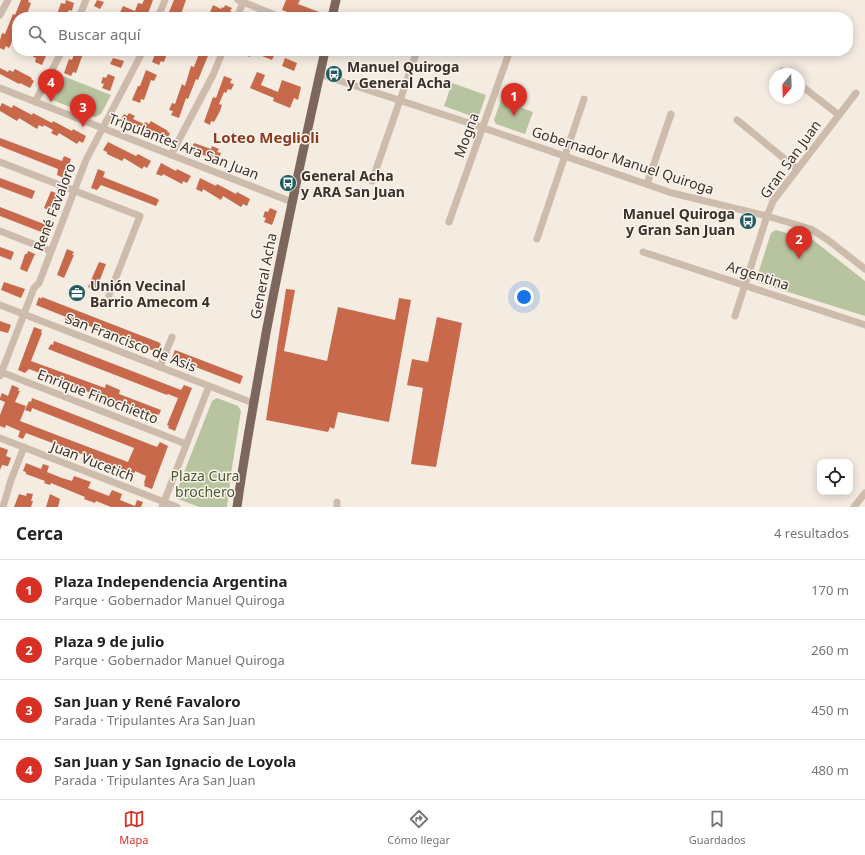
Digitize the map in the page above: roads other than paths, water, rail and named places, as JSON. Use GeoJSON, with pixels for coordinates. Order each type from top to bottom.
{"type":"FeatureCollection","features":[{"type":"Feature","properties":{"kind":"main road"},"geometry":{"type":"LineString","coordinates":[[333,12],[336,0]]}},
{"type":"Feature","properties":{"kind":"main road","name":"General Acha"},"geometry":{"type":"LineString","coordinates":[[238,507],[253,403],[292,202],[323,56]]}},
{"type":"Feature","properties":{"kind":"street"},"geometry":{"type":"LineString","coordinates":[[0,15],[8,0]]}},
{"type":"Feature","properties":{"kind":"street"},"geometry":{"type":"LineString","coordinates":[[81,12],[86,0]]}},
{"type":"Feature","properties":{"kind":"street"},"geometry":{"type":"LineString","coordinates":[[160,12],[165,0]]}},
{"type":"Feature","properties":{"kind":"street"},"geometry":{"type":"LineString","coordinates":[[239,12],[242,1],[268,12]]}},
{"type":"Feature","properties":{"kind":"street"},"geometry":{"type":"LineString","coordinates":[[35,102],[59,56]]}},
{"type":"Feature","properties":{"kind":"street","name":"René Favaloro"},"geometry":{"type":"LineString","coordinates":[[1,374],[86,160],[140,56]]}},
{"type":"Feature","properties":{"kind":"street"},"geometry":{"type":"LineString","coordinates":[[171,155],[213,75],[221,56]]}},
{"type":"Feature","properties":{"kind":"street"},"geometry":{"type":"LineString","coordinates":[[372,182],[415,56]]}},
{"type":"Feature","properties":{"kind":"street","name":"Mogna"},"geometry":{"type":"LineString","coordinates":[[449,222],[508,56]]}},
{"type":"Feature","properties":{"kind":"street","name":"Gobernador Manuel Quiroga"},"geometry":{"type":"LineString","coordinates":[[319,74],[400,100],[672,193],[766,216],[811,229],[828,240],[865,269]]}},
{"type":"Feature","properties":{"kind":"street","name":"Tripulantes Ara San Juan"},"geometry":{"type":"LineString","coordinates":[[0,88],[292,202]]}},
{"type":"Feature","properties":{"kind":"street"},"geometry":{"type":"LineString","coordinates":[[805,89],[839,115]]}},
{"type":"Feature","properties":{"kind":"street","name":"Gran San Juan"},"geometry":{"type":"LineString","coordinates":[[735,316],[766,216],[773,201],[856,93]]}},
{"type":"Feature","properties":{"kind":"street"},"geometry":{"type":"LineString","coordinates":[[537,240],[584,99]]}},
{"type":"Feature","properties":{"kind":"street"},"geometry":{"type":"LineString","coordinates":[[647,184],[671,114]]}},
{"type":"Feature","properties":{"kind":"street"},"geometry":{"type":"LineString","coordinates":[[737,120],[797,169]]}},
{"type":"Feature","properties":{"kind":"street"},"geometry":{"type":"LineString","coordinates":[[0,162],[140,216],[109,295]]}},
{"type":"Feature","properties":{"kind":"street"},"geometry":{"type":"LineString","coordinates":[[0,231],[51,251]]}},
{"type":"Feature","properties":{"kind":"street","name":"Argentina"},"geometry":{"type":"LineString","coordinates":[[643,252],[865,325]]}},
{"type":"Feature","properties":{"kind":"street","name":"San Francisco de Asis"},"geometry":{"type":"LineString","coordinates":[[0,305],[253,403]]}},
{"type":"Feature","properties":{"kind":"street"},"geometry":{"type":"LineString","coordinates":[[160,367],[172,337]]}},
{"type":"Feature","properties":{"kind":"street","name":"Enrique Finochietto"},"geometry":{"type":"LineString","coordinates":[[1,374],[186,444]]}},
{"type":"Feature","properties":{"kind":"street"},"geometry":{"type":"LineString","coordinates":[[163,504],[209,386]]}},
{"type":"Feature","properties":{"kind":"street","name":"Juan Vucetich"},"geometry":{"type":"LineString","coordinates":[[0,438],[163,504],[177,507]]}},
{"type":"Feature","properties":{"kind":"street"},"geometry":{"type":"LineString","coordinates":[[3,507],[11,480],[24,447]]}},
{"type":"Feature","properties":{"kind":"street"},"geometry":{"type":"LineString","coordinates":[[854,507],[865,492]]}},
{"type":"Feature","properties":{"kind":"place","name":"Manuel Quiroga y General Acha"},"geometry":{"type":"Point","coordinates":[334,74]}},
{"type":"Feature","properties":{"kind":"place","name":"San Juan y San Ignacio de Loyola"},"geometry":{"type":"Point","coordinates":[51,102]}},
{"type":"Feature","properties":{"kind":"place","name":"Plaza Independencia Argentina"},"geometry":{"type":"Point","coordinates":[514,116]}},
{"type":"Feature","properties":{"kind":"place","name":"San Juan y René Favaloro"},"geometry":{"type":"Point","coordinates":[83,127]}},
{"type":"Feature","properties":{"kind":"place","name":"General Acha y ARA San Juan"},"geometry":{"type":"Point","coordinates":[288,183]}},
{"type":"Feature","properties":{"kind":"place","name":"Manuel Quiroga y Gran San Juan"},"geometry":{"type":"Point","coordinates":[748,221]}},
{"type":"Feature","properties":{"kind":"place","name":"Plaza 9 de julio"},"geometry":{"type":"Point","coordinates":[799,259]}},
{"type":"Feature","properties":{"kind":"place","name":"Unión Vecinal Barrio Amecom 4"},"geometry":{"type":"Point","coordinates":[77,293]}},
{"type":"Feature","properties":{"kind":"district","name":"Loteo Meglioli"},"geometry":{"type":"Point","coordinates":[266,137]}},
{"type":"Feature","properties":{"kind":"park label","name":"Plaza Cura brochero"},"geometry":{"type":"Point","coordinates":[205,484]}}]}
